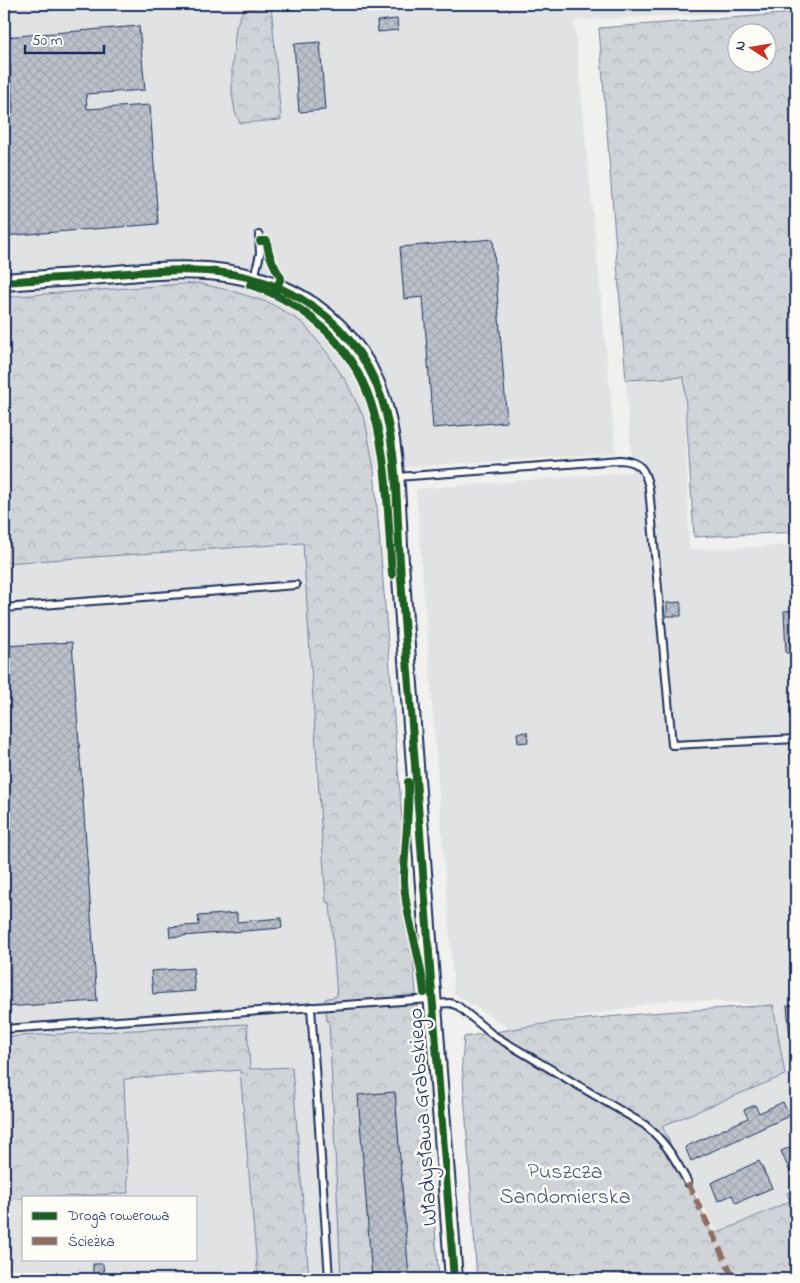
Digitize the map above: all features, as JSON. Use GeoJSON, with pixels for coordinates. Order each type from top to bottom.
{"type":"FeatureCollection","features":[{"type":"Feature","properties":{"kind":"street","name":"Władysława Grabskiego"},"geometry":{"type":"LineString","coordinates":[[4,282],[192,270],[225,272],[254,278],[283,289],[315,308],[353,343],[372,375],[386,414],[395,477],[402,594],[454,1279]]}},
{"type":"Feature","properties":{"kind":"lane"},"geometry":{"type":"LineString","coordinates":[[254,278],[260,254],[259,235]]}},
{"type":"Feature","properties":{"kind":"lane"},"geometry":{"type":"LineString","coordinates":[[395,477],[620,460],[630,460],[637,464],[643,469],[649,488],[672,745],[796,739]]}},
{"type":"Feature","properties":{"kind":"lane"},"geometry":{"type":"LineString","coordinates":[[4,608],[296,585]]}},
{"type":"Feature","properties":{"kind":"lane"},"geometry":{"type":"LineString","coordinates":[[4,1029],[311,1007],[433,1001],[450,1003],[458,1006],[493,1035],[645,1126],[667,1146],[688,1182]]}},
{"type":"Feature","properties":{"kind":"lane"},"geometry":{"type":"LineString","coordinates":[[311,1007],[329,1279]]}},
{"type":"Feature","properties":{"kind":"shaded area"},"geometry":{"type":"Polygon","coordinates":[[[4,4],[796,4],[796,10],[574,20],[616,453],[374,469],[439,1279],[4,1279],[4,4]]]}},
{"type":"Feature","properties":{"kind":"shaded area"},"geometry":{"type":"Polygon","coordinates":[[[684,376],[689,550],[796,545],[796,1189],[787,1193],[791,1201],[718,1233],[662,1126],[785,1075],[773,1005],[673,999],[512,1030],[454,993],[416,489],[632,472],[626,380],[684,376]]]}},
{"type":"Feature","properties":{"kind":"green space"},"geometry":{"type":"Polygon","coordinates":[[[283,4],[342,4],[342,5],[284,10],[283,4]]]}},
{"type":"Feature","properties":{"kind":"green space"},"geometry":{"type":"Polygon","coordinates":[[[271,5],[281,120],[240,123],[235,112],[232,94],[236,27],[243,10],[271,5]]]}},
{"type":"Feature","properties":{"kind":"green space"},"geometry":{"type":"Polygon","coordinates":[[[796,13],[796,532],[694,537],[684,377],[626,380],[599,28],[796,13]]]}},
{"type":"Feature","properties":{"kind":"green space"},"geometry":{"type":"Polygon","coordinates":[[[197,283],[232,291],[270,303],[303,323],[328,354],[347,383],[365,420],[374,469],[439,1279],[341,1279],[329,1021],[327,1021],[325,999],[337,996],[330,903],[326,902],[303,543],[4,563],[4,297],[197,283]]]}},
{"type":"Feature","properties":{"kind":"green space","name":"Puszcza Sandomierska"},"geometry":{"type":"Polygon","coordinates":[[[773,1005],[785,1075],[662,1126],[711,1232],[718,1233],[790,1201],[787,1193],[796,1189],[796,1246],[792,1253],[791,1262],[791,1272],[794,1279],[477,1279],[462,1063],[464,1037],[556,1022],[649,1013],[773,1005]]]}},
{"type":"Feature","properties":{"kind":"green space"},"geometry":{"type":"Polygon","coordinates":[[[247,1024],[250,1069],[292,1067],[309,1279],[258,1279],[240,1070],[124,1079],[128,1193],[81,1196],[22,1196],[22,1199],[4,1200],[4,1037],[247,1024]]]}},
{"type":"Feature","properties":{"kind":"green space"},"geometry":{"type":"Polygon","coordinates":[[[796,1246],[796,1279],[794,1279],[791,1272],[791,1262],[792,1253],[796,1246]]]}},
{"type":"Feature","properties":{"kind":"building"},"geometry":{"type":"Polygon","coordinates":[[[397,19],[398,30],[378,32],[377,21],[397,19]]]}},
{"type":"Feature","properties":{"kind":"building"},"geometry":{"type":"Polygon","coordinates":[[[139,26],[145,90],[86,94],[87,109],[150,105],[158,224],[4,236],[4,114],[13,113],[10,64],[7,64],[5,37],[139,26]]]}},
{"type":"Feature","properties":{"kind":"building"},"geometry":{"type":"Polygon","coordinates":[[[320,42],[325,110],[299,112],[294,44],[320,42]]]}},
{"type":"Feature","properties":{"kind":"building"},"geometry":{"type":"Polygon","coordinates":[[[493,239],[507,422],[433,428],[423,297],[404,299],[400,247],[493,239]]]}},
{"type":"Feature","properties":{"kind":"building"},"geometry":{"type":"Polygon","coordinates":[[[681,602],[681,616],[667,616],[667,603],[681,602]]]}},
{"type":"Feature","properties":{"kind":"building"},"geometry":{"type":"Polygon","coordinates":[[[796,610],[796,652],[786,653],[784,611],[796,610]]]}},
{"type":"Feature","properties":{"kind":"building"},"geometry":{"type":"Polygon","coordinates":[[[72,642],[97,1001],[4,1007],[4,646],[72,642]]]}},
{"type":"Feature","properties":{"kind":"building"},"geometry":{"type":"Polygon","coordinates":[[[527,732],[528,742],[518,743],[517,733],[527,732]]]}},
{"type":"Feature","properties":{"kind":"building"},"geometry":{"type":"Polygon","coordinates":[[[237,913],[237,922],[281,918],[282,928],[170,937],[169,927],[199,925],[198,916],[237,913]]]}},
{"type":"Feature","properties":{"kind":"building"},"geometry":{"type":"Polygon","coordinates":[[[193,968],[195,991],[153,994],[151,971],[193,968]]]}},
{"type":"Feature","properties":{"kind":"building"},"geometry":{"type":"Polygon","coordinates":[[[796,1005],[796,1039],[790,1039],[787,1006],[796,1005]]]}},
{"type":"Feature","properties":{"kind":"building"},"geometry":{"type":"Polygon","coordinates":[[[395,1092],[409,1279],[372,1279],[358,1095],[395,1092]]]}},
{"type":"Feature","properties":{"kind":"building"},"geometry":{"type":"Polygon","coordinates":[[[783,1102],[789,1116],[691,1161],[685,1147],[748,1118],[744,1110],[755,1105],[759,1113],[783,1102]]]}},
{"type":"Feature","properties":{"kind":"building"},"geometry":{"type":"Polygon","coordinates":[[[794,1146],[796,1152],[796,1186],[781,1151],[794,1146]]]}},
{"type":"Feature","properties":{"kind":"building"},"geometry":{"type":"Polygon","coordinates":[[[759,1161],[772,1188],[736,1203],[732,1195],[718,1201],[711,1183],[759,1161]]]}},
{"type":"Feature","properties":{"kind":"building"},"geometry":{"type":"Polygon","coordinates":[[[93,1264],[103,1264],[104,1274],[93,1274],[93,1264]]]}},
{"type":"Feature","properties":{"kind":"marked path"},"geometry":{"type":"LineString","coordinates":[[688,1183],[734,1279]]}},
{"type":"Feature","properties":{"kind":"cycle path"},"geometry":{"type":"LineString","coordinates":[[260,241],[267,241],[270,255],[281,278],[274,294]]}},
{"type":"Feature","properties":{"kind":"cycle path"},"geometry":{"type":"LineString","coordinates":[[4,282],[194,270],[243,276],[267,283],[290,293],[327,317],[339,328],[360,354],[376,383],[386,414],[396,480],[404,622],[454,1279]]}},
{"type":"Feature","properties":{"kind":"cycle path"},"geometry":{"type":"LineString","coordinates":[[250,285],[272,293],[292,304],[328,333],[344,351],[367,391],[379,432],[382,452],[387,493],[392,575]]}},
{"type":"Feature","properties":{"kind":"cycle path"},"geometry":{"type":"LineString","coordinates":[[408,782],[404,867],[405,893],[424,993]]}}]}
